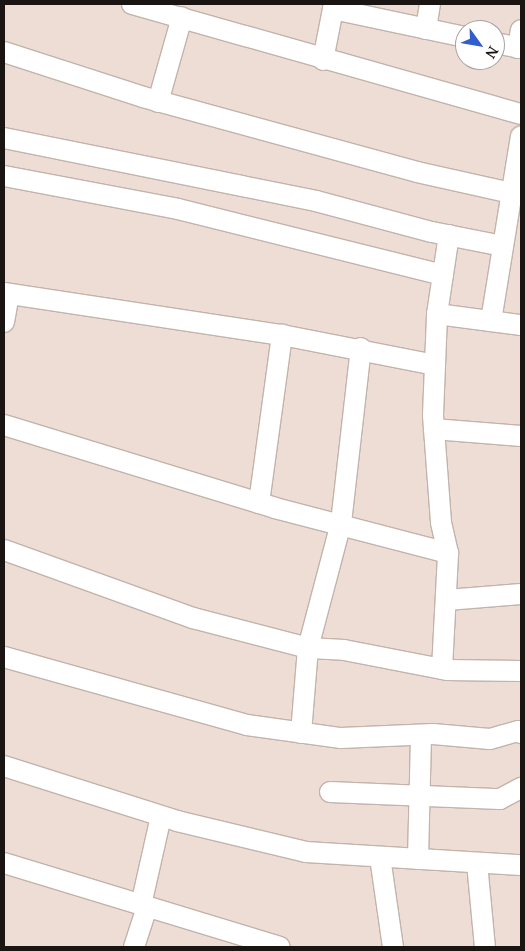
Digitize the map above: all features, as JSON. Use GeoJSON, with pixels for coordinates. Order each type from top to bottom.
{"type":"FeatureCollection","features":[{"type":"Feature","properties":{"kind":"street"},"geometry":{"type":"LineString","coordinates":[[132,4],[182,17],[323,60],[521,114]]}},
{"type":"Feature","properties":{"kind":"street"},"geometry":{"type":"LineString","coordinates":[[426,29],[430,4]]}},
{"type":"Feature","properties":{"kind":"street"},"geometry":{"type":"LineString","coordinates":[[323,60],[334,6],[455,35]]}},
{"type":"Feature","properties":{"kind":"street"},"geometry":{"type":"LineString","coordinates":[[158,102],[182,17]]}},
{"type":"Feature","properties":{"kind":"street"},"geometry":{"type":"LineString","coordinates":[[505,43],[520,42]]}},
{"type":"Feature","properties":{"kind":"street"},"geometry":{"type":"LineString","coordinates":[[4,52],[158,102],[408,169],[511,193]]}},
{"type":"Feature","properties":{"kind":"street"},"geometry":{"type":"LineString","coordinates":[[491,321],[511,193],[519,164],[521,136]]}},
{"type":"Feature","properties":{"kind":"street"},"geometry":{"type":"LineString","coordinates":[[4,138],[307,199],[449,235],[503,246]]}},
{"type":"Feature","properties":{"kind":"street"},"geometry":{"type":"LineString","coordinates":[[4,176],[178,209],[443,274]]}},
{"type":"Feature","properties":{"kind":"street"},"geometry":{"type":"LineString","coordinates":[[442,669],[448,553],[441,522],[434,429],[435,365],[437,314],[449,235]]}},
{"type":"Feature","properties":{"kind":"street"},"geometry":{"type":"LineString","coordinates":[[4,322],[6,294],[362,348],[435,365]]}},
{"type":"Feature","properties":{"kind":"street"},"geometry":{"type":"LineString","coordinates":[[437,314],[521,326]]}},
{"type":"Feature","properties":{"kind":"street"},"geometry":{"type":"LineString","coordinates":[[259,503],[282,335]]}},
{"type":"Feature","properties":{"kind":"street"},"geometry":{"type":"LineString","coordinates":[[301,733],[308,648],[341,523],[362,348]]}},
{"type":"Feature","properties":{"kind":"street"},"geometry":{"type":"LineString","coordinates":[[4,425],[259,503],[341,523],[448,553]]}},
{"type":"Feature","properties":{"kind":"street"},"geometry":{"type":"LineString","coordinates":[[434,429],[521,436]]}},
{"type":"Feature","properties":{"kind":"street"},"geometry":{"type":"LineString","coordinates":[[4,550],[193,618],[308,648],[344,650],[442,669],[521,671]]}},
{"type":"Feature","properties":{"kind":"street"},"geometry":{"type":"LineString","coordinates":[[447,600],[521,594]]}},
{"type":"Feature","properties":{"kind":"street"},"geometry":{"type":"LineString","coordinates":[[4,657],[247,725],[301,733],[341,738],[422,735],[490,739],[518,731],[521,733]]}},
{"type":"Feature","properties":{"kind":"street"},"geometry":{"type":"LineString","coordinates":[[418,859],[422,735]]}},
{"type":"Feature","properties":{"kind":"street"},"geometry":{"type":"LineString","coordinates":[[4,766],[161,816],[306,852],[521,865]]}},
{"type":"Feature","properties":{"kind":"street"},"geometry":{"type":"LineString","coordinates":[[330,792],[500,799],[521,788]]}},
{"type":"Feature","properties":{"kind":"street"},"geometry":{"type":"LineString","coordinates":[[134,947],[144,906],[161,816]]}},
{"type":"Feature","properties":{"kind":"street"},"geometry":{"type":"LineString","coordinates":[[380,857],[393,947]]}},
{"type":"Feature","properties":{"kind":"street"},"geometry":{"type":"LineString","coordinates":[[477,863],[485,947]]}},
{"type":"Feature","properties":{"kind":"street"},"geometry":{"type":"LineString","coordinates":[[4,864],[280,947]]}}]}
